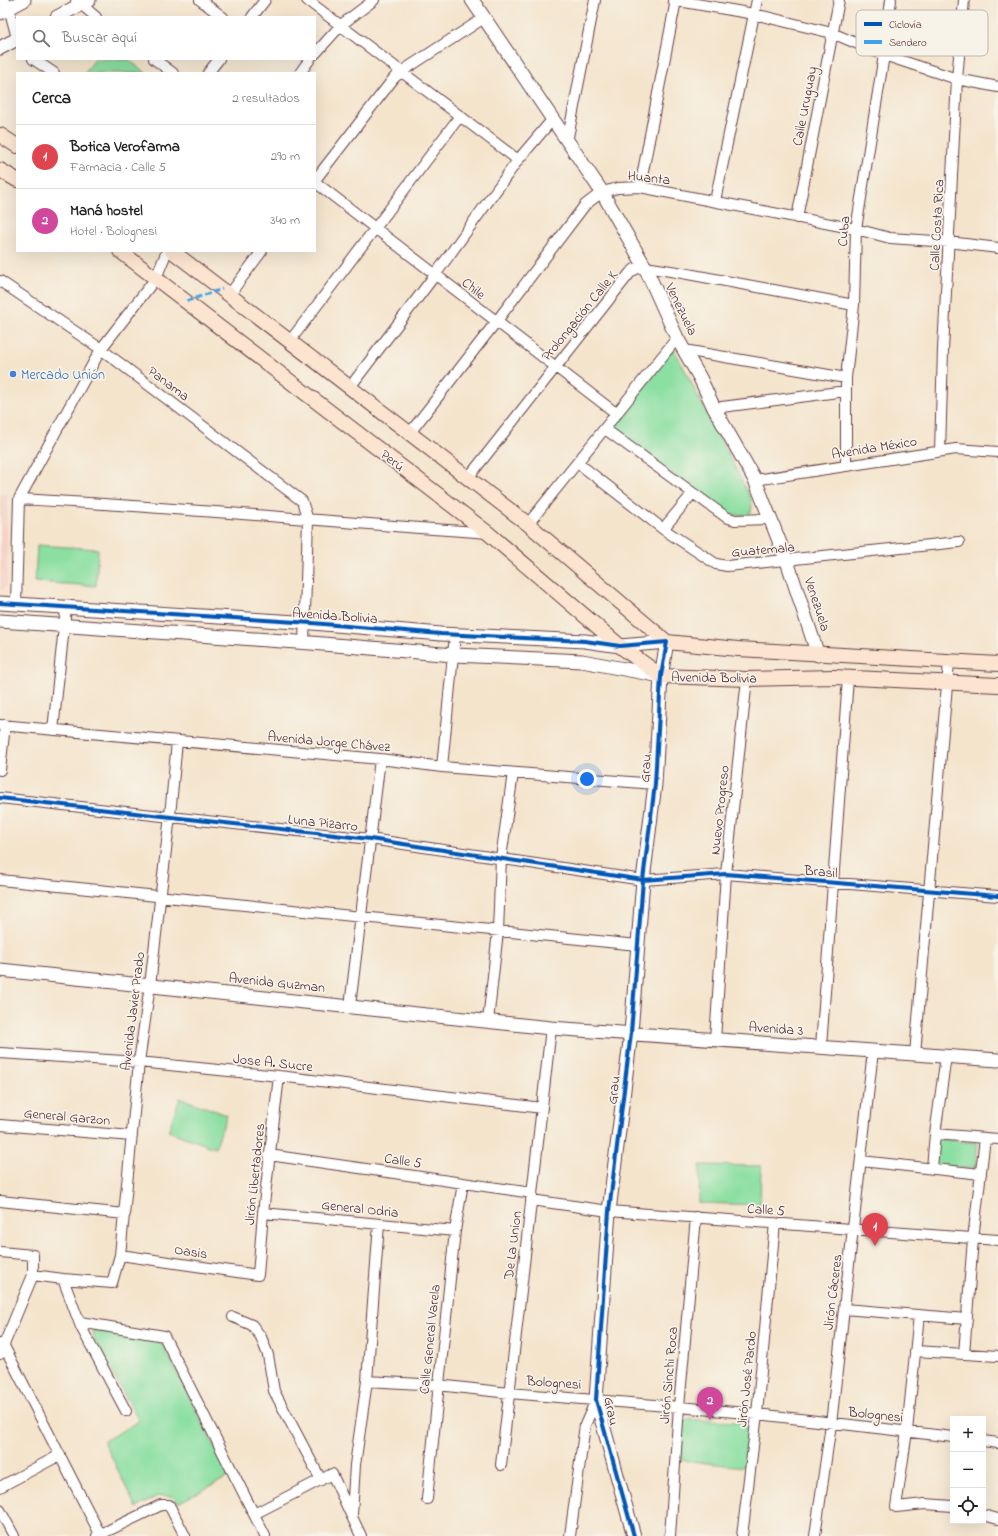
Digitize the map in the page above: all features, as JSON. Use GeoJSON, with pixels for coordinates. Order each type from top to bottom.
{"type":"FeatureCollection","features":[{"type":"Feature","properties":{"kind":"main road"},"geometry":{"type":"LineString","coordinates":[[0,135],[16,145]]}},
{"type":"Feature","properties":{"kind":"main road"},"geometry":{"type":"LineString","coordinates":[[0,170],[16,179]]}},
{"type":"Feature","properties":{"kind":"main road","name":"Perú"},"geometry":{"type":"LineString","coordinates":[[121,252],[488,533],[620,646],[661,676]]}},
{"type":"Feature","properties":{"kind":"main road"},"geometry":{"type":"LineString","coordinates":[[173,252],[528,524],[667,642]]}},
{"type":"Feature","properties":{"kind":"main road","name":"Avenida Bolivia"},"geometry":{"type":"LineString","coordinates":[[667,642],[818,655],[998,664]]}},
{"type":"Feature","properties":{"kind":"main road","name":"Avenida Bolivia"},"geometry":{"type":"LineString","coordinates":[[661,676],[747,679],[848,678],[998,685]]}},
{"type":"Feature","properties":{"kind":"street"},"geometry":{"type":"LineString","coordinates":[[16,36],[4,7],[24,0]]}},
{"type":"Feature","properties":{"kind":"street"},"geometry":{"type":"LineString","coordinates":[[200,0],[222,16]]}},
{"type":"Feature","properties":{"kind":"street"},"geometry":{"type":"LineString","coordinates":[[253,16],[265,0]]}},
{"type":"Feature","properties":{"kind":"street"},"geometry":{"type":"LineString","coordinates":[[307,0],[518,160]]}},
{"type":"Feature","properties":{"kind":"street"},"geometry":{"type":"LineString","coordinates":[[316,53],[341,25],[374,0]]}},
{"type":"Feature","properties":{"kind":"street","name":"Venezuela"},"geometry":{"type":"LineString","coordinates":[[472,0],[602,192],[644,267],[677,338],[700,378],[714,408],[755,480],[769,519],[787,561],[818,655]]}},
{"type":"Feature","properties":{"kind":"street"},"geometry":{"type":"LineString","coordinates":[[567,142],[595,0]]}},
{"type":"Feature","properties":{"kind":"street"},"geometry":{"type":"LineString","coordinates":[[640,187],[675,0],[754,14],[832,33],[856,43]]}},
{"type":"Feature","properties":{"kind":"street"},"geometry":{"type":"LineString","coordinates":[[715,201],[757,0]]}},
{"type":"Feature","properties":{"kind":"street","name":"Calle Uruguay"},"geometry":{"type":"LineString","coordinates":[[796,218],[839,0]]}},
{"type":"Feature","properties":{"kind":"street","name":"Cuba"},"geometry":{"type":"LineString","coordinates":[[890,10],[891,0]]}},
{"type":"Feature","properties":{"kind":"street","name":"Calle Costa Rica"},"geometry":{"type":"LineString","coordinates":[[963,10],[964,0]]}},
{"type":"Feature","properties":{"kind":"street"},"geometry":{"type":"LineString","coordinates":[[60,16],[82,2],[95,16]]}},
{"type":"Feature","properties":{"kind":"street"},"geometry":{"type":"LineString","coordinates":[[316,180],[394,78],[484,18]]}},
{"type":"Feature","properties":{"kind":"street"},"geometry":{"type":"LineString","coordinates":[[0,48],[16,39]]}},
{"type":"Feature","properties":{"kind":"street","name":"Cuba"},"geometry":{"type":"LineString","coordinates":[[846,466],[846,378],[854,305],[856,229],[884,56]]}},
{"type":"Feature","properties":{"kind":"street"},"geometry":{"type":"LineString","coordinates":[[887,56],[957,79],[998,87]]}},
{"type":"Feature","properties":{"kind":"street","name":"Calle Costa Rica"},"geometry":{"type":"LineString","coordinates":[[940,451],[943,350],[959,56]]}},
{"type":"Feature","properties":{"kind":"street"},"geometry":{"type":"LineString","coordinates":[[34,60],[52,72]]}},
{"type":"Feature","properties":{"kind":"street"},"geometry":{"type":"LineString","coordinates":[[155,60],[172,72]]}},
{"type":"Feature","properties":{"kind":"street"},"geometry":{"type":"LineString","coordinates":[[209,72],[218,60]]}},
{"type":"Feature","properties":{"kind":"street"},"geometry":{"type":"LineString","coordinates":[[301,72],[309,60]]}},
{"type":"Feature","properties":{"kind":"street"},"geometry":{"type":"LineString","coordinates":[[290,341],[460,116]]}},
{"type":"Feature","properties":{"kind":"street"},"geometry":{"type":"LineString","coordinates":[[350,387],[435,275],[518,160],[552,120]]}},
{"type":"Feature","properties":{"kind":"street","name":"Chile"},"geometry":{"type":"LineString","coordinates":[[316,182],[617,414]]}},
{"type":"Feature","properties":{"kind":"street","name":"Huanta"},"geometry":{"type":"LineString","coordinates":[[409,434],[585,205],[602,192],[618,188],[640,187],[856,229],[890,238],[949,242],[998,248]]}},
{"type":"Feature","properties":{"kind":"street"},"geometry":{"type":"LineString","coordinates":[[16,604],[19,499],[101,349],[156,278],[167,252]]}},
{"type":"Feature","properties":{"kind":"street"},"geometry":{"type":"LineString","coordinates":[[229,295],[261,252]]}},
{"type":"Feature","properties":{"kind":"street"},"geometry":{"type":"LineString","coordinates":[[644,267],[854,305]]}},
{"type":"Feature","properties":{"kind":"street","name":"Prolongación Calle K"},"geometry":{"type":"LineString","coordinates":[[468,478],[630,273],[636,269],[644,267]]}},
{"type":"Feature","properties":{"kind":"street","name":"Panama"},"geometry":{"type":"LineString","coordinates":[[0,281],[101,349],[302,501],[308,520],[304,643]]}},
{"type":"Feature","properties":{"kind":"street"},"geometry":{"type":"LineString","coordinates":[[528,524],[578,464],[677,338]]}},
{"type":"Feature","properties":{"kind":"street"},"geometry":{"type":"LineString","coordinates":[[684,350],[846,378]]}},
{"type":"Feature","properties":{"kind":"street"},"geometry":{"type":"LineString","coordinates":[[714,408],[846,391]]}},
{"type":"Feature","properties":{"kind":"street"},"geometry":{"type":"LineString","coordinates":[[605,429],[726,517],[730,519],[769,519]]}},
{"type":"Feature","properties":{"kind":"street","name":"Avenida México"},"geometry":{"type":"LineString","coordinates":[[755,480],[956,449],[998,452]]}},
{"type":"Feature","properties":{"kind":"street","name":"Guatemala"},"geometry":{"type":"LineString","coordinates":[[578,464],[663,529],[716,564],[727,566],[787,561],[959,542]]}},
{"type":"Feature","properties":{"kind":"street"},"geometry":{"type":"LineString","coordinates":[[663,529],[693,493]]}},
{"type":"Feature","properties":{"kind":"street"},"geometry":{"type":"LineString","coordinates":[[19,499],[174,509],[488,533]]}},
{"type":"Feature","properties":{"kind":"street","name":"Avenida Bolivia"},"geometry":{"type":"LineString","coordinates":[[0,603],[305,623],[455,635],[585,641],[620,646],[667,642]]}},
{"type":"Feature","properties":{"kind":"street"},"geometry":{"type":"LineString","coordinates":[[53,730],[66,608]]}},
{"type":"Feature","properties":{"kind":"street","name":"Avenida Bolivia"},"geometry":{"type":"LineString","coordinates":[[0,621],[454,655],[582,661],[661,676]]}},
{"type":"Feature","properties":{"kind":"street"},"geometry":{"type":"LineString","coordinates":[[442,767],[455,635]]}},
{"type":"Feature","properties":{"kind":"street","name":"Grau"},"geometry":{"type":"LineString","coordinates":[[634,1536],[596,1400],[609,1211],[631,1034],[642,880],[655,784],[661,676],[667,642]]}},
{"type":"Feature","properties":{"kind":"street"},"geometry":{"type":"LineString","coordinates":[[916,1054],[950,662]]}},
{"type":"Feature","properties":{"kind":"street"},"geometry":{"type":"LineString","coordinates":[[821,1047],[848,678]]}},
{"type":"Feature","properties":{"kind":"street","name":"Nuevo Progreso"},"geometry":{"type":"LineString","coordinates":[[715,1040],[726,874],[747,679]]}},
{"type":"Feature","properties":{"kind":"street"},"geometry":{"type":"LineString","coordinates":[[0,770],[2,725]]}},
{"type":"Feature","properties":{"kind":"street","name":"Avenida Jorge Chávez"},"geometry":{"type":"LineString","coordinates":[[2,725],[380,759],[442,767],[655,784]]}},
{"type":"Feature","properties":{"kind":"street","name":"Avenida Javier Prado"},"geometry":{"type":"LineString","coordinates":[[63,1279],[112,1283],[120,1255],[139,1062],[161,896],[177,741]]}},
{"type":"Feature","properties":{"kind":"street"},"geometry":{"type":"LineString","coordinates":[[350,1006],[380,759]]}},
{"type":"Feature","properties":{"kind":"street"},"geometry":{"type":"LineString","coordinates":[[488,1021],[498,931],[501,858],[513,773]]}},
{"type":"Feature","properties":{"kind":"street","name":"Luna Pizarro"},"geometry":{"type":"LineString","coordinates":[[0,798],[370,838],[642,880]]}},
{"type":"Feature","properties":{"kind":"street","name":"Brasil"},"geometry":{"type":"LineString","coordinates":[[642,880],[726,874],[998,896]]}},
{"type":"Feature","properties":{"kind":"street"},"geometry":{"type":"LineString","coordinates":[[0,880],[637,945]]}},
{"type":"Feature","properties":{"kind":"street","name":"Avenida Guzman"},"geometry":{"type":"LineString","coordinates":[[0,970],[551,1028]]}},
{"type":"Feature","properties":{"kind":"street","name":"Avenida 3"},"geometry":{"type":"LineString","coordinates":[[551,1028],[998,1060]]}},
{"type":"Feature","properties":{"kind":"street","name":"De La Union"},"geometry":{"type":"LineString","coordinates":[[501,1465],[551,1028]]}},
{"type":"Feature","properties":{"kind":"street","name":"Jirón Cáceres"},"geometry":{"type":"LineString","coordinates":[[815,1536],[844,1309],[873,1051]]}},
{"type":"Feature","properties":{"kind":"street","name":"Jose A. Sucre"},"geometry":{"type":"LineString","coordinates":[[0,1053],[139,1062],[278,1076],[542,1108]]}},
{"type":"Feature","properties":{"kind":"street"},"geometry":{"type":"LineString","coordinates":[[932,1168],[935,1134],[946,1056]]}},
{"type":"Feature","properties":{"kind":"street","name":"Jirón Libertadores"},"geometry":{"type":"LineString","coordinates":[[258,1275],[263,1213],[278,1076]]}},
{"type":"Feature","properties":{"kind":"street","name":"General Garzon"},"geometry":{"type":"LineString","coordinates":[[0,1125],[132,1136]]}},
{"type":"Feature","properties":{"kind":"street"},"geometry":{"type":"LineString","coordinates":[[935,1134],[998,1139]]}},
{"type":"Feature","properties":{"kind":"street"},"geometry":{"type":"LineString","coordinates":[[964,1354],[973,1238],[985,1138]]}},
{"type":"Feature","properties":{"kind":"street","name":"Calle 5"},"geometry":{"type":"LineString","coordinates":[[269,1155],[463,1182],[532,1197],[609,1211],[998,1240]]}},
{"type":"Feature","properties":{"kind":"street"},"geometry":{"type":"LineString","coordinates":[[861,1161],[981,1174]]}},
{"type":"Feature","properties":{"kind":"street","name":"Calle General Varela"},"geometry":{"type":"LineString","coordinates":[[427,1499],[455,1232],[463,1182]]}},
{"type":"Feature","properties":{"kind":"street"},"geometry":{"type":"LineString","coordinates":[[0,1201],[125,1214]]}},
{"type":"Feature","properties":{"kind":"street","name":"General Odria"},"geometry":{"type":"LineString","coordinates":[[263,1213],[455,1232]]}},
{"type":"Feature","properties":{"kind":"street","name":"Jirón Sinchi Roca"},"geometry":{"type":"LineString","coordinates":[[670,1536],[679,1407],[696,1217]]}},
{"type":"Feature","properties":{"kind":"street"},"geometry":{"type":"LineString","coordinates":[[352,1515],[355,1465],[367,1381],[379,1224]]}},
{"type":"Feature","properties":{"kind":"street","name":"Jirón José Pardo"},"geometry":{"type":"LineString","coordinates":[[742,1536],[758,1414],[775,1224]]}},
{"type":"Feature","properties":{"kind":"street"},"geometry":{"type":"LineString","coordinates":[[0,1252],[33,1255],[33,1275],[1,1348],[60,1455],[99,1535],[161,1505],[169,1505],[185,1536]]}},
{"type":"Feature","properties":{"kind":"street","name":"Oasis"},"geometry":{"type":"LineString","coordinates":[[120,1255],[258,1275]]}},
{"type":"Feature","properties":{"kind":"street"},"geometry":{"type":"LineString","coordinates":[[33,1275],[63,1279],[80,1322],[126,1411]]}},
{"type":"Feature","properties":{"kind":"street"},"geometry":{"type":"LineString","coordinates":[[844,1309],[967,1318]]}},
{"type":"Feature","properties":{"kind":"street"},"geometry":{"type":"LineString","coordinates":[[919,1315],[907,1431],[896,1507],[925,1504],[950,1506]]}},
{"type":"Feature","properties":{"kind":"street"},"geometry":{"type":"LineString","coordinates":[[233,1317],[252,1325],[260,1337],[268,1355],[274,1390],[321,1480]]}},
{"type":"Feature","properties":{"kind":"street"},"geometry":{"type":"LineString","coordinates":[[80,1322],[164,1336],[265,1536]]}},
{"type":"Feature","properties":{"kind":"street"},"geometry":{"type":"LineString","coordinates":[[915,1351],[998,1356]]}},
{"type":"Feature","properties":{"kind":"street","name":"Bolognesi"},"geometry":{"type":"LineString","coordinates":[[367,1381],[438,1385],[509,1393],[758,1414],[830,1424],[950,1437]]}},
{"type":"Feature","properties":{"kind":"street"},"geometry":{"type":"LineString","coordinates":[[570,1536],[585,1425],[596,1400]]}},
{"type":"Feature","properties":{"kind":"street"},"geometry":{"type":"LineString","coordinates":[[986,1441],[998,1443]]}},
{"type":"Feature","properties":{"kind":"street"},"geometry":{"type":"LineString","coordinates":[[0,1487],[60,1455]]}},
{"type":"Feature","properties":{"kind":"street"},"geometry":{"type":"LineString","coordinates":[[254,1514],[332,1474],[361,1536]]}},
{"type":"Feature","properties":{"kind":"street"},"geometry":{"type":"LineString","coordinates":[[0,1510],[14,1536]]}},
{"type":"Feature","properties":{"kind":"street"},"geometry":{"type":"LineString","coordinates":[[986,1516],[998,1519]]}},
{"type":"Feature","properties":{"kind":"shaded area"},"geometry":{"type":"Polygon","coordinates":[[[0,494],[9,494],[7,500],[7,585],[2,590],[0,589],[0,494]]]}},
{"type":"Feature","properties":{"kind":"green space"},"geometry":{"type":"Polygon","coordinates":[[[94,60],[129,60],[145,72],[86,72],[94,60]]]}},
{"type":"Feature","properties":{"kind":"green space"},"geometry":{"type":"Polygon","coordinates":[[[670,351],[675,351],[751,499],[751,512],[747,515],[725,515],[616,432],[613,426],[670,351]]]}},
{"type":"Feature","properties":{"kind":"green space"},"geometry":{"type":"Polygon","coordinates":[[[37,545],[98,549],[96,586],[35,582],[37,545]]]}},
{"type":"Feature","properties":{"kind":"green space"},"geometry":{"type":"Polygon","coordinates":[[[180,1098],[227,1115],[215,1148],[168,1131],[180,1098]]]}},
{"type":"Feature","properties":{"kind":"green space"},"geometry":{"type":"Polygon","coordinates":[[[936,1139],[978,1143],[975,1169],[934,1166],[936,1139]]]}},
{"type":"Feature","properties":{"kind":"green space"},"geometry":{"type":"Polygon","coordinates":[[[700,1165],[761,1166],[760,1205],[699,1203],[700,1165]]]}},
{"type":"Feature","properties":{"kind":"green space"},"geometry":{"type":"Polygon","coordinates":[[[93,1330],[160,1339],[230,1476],[178,1503],[172,1496],[158,1496],[136,1508],[104,1441],[139,1421],[94,1339],[93,1330]]]}},
{"type":"Feature","properties":{"kind":"green space"},"geometry":{"type":"Polygon","coordinates":[[[684,1419],[751,1423],[745,1467],[679,1460],[684,1419]]]}},
{"type":"Feature","properties":{"kind":"marked path"},"geometry":{"type":"LineString","coordinates":[[187,301],[222,289]]}},
{"type":"Feature","properties":{"kind":"cycle path"},"geometry":{"type":"LineString","coordinates":[[0,603],[312,623],[441,634],[585,641],[620,646],[667,642],[661,676],[655,784],[643,880],[631,1033],[609,1211],[596,1400],[634,1536]]}},
{"type":"Feature","properties":{"kind":"cycle path"},"geometry":{"type":"LineString","coordinates":[[0,798],[370,839],[643,880],[726,874],[998,896]]}},
{"type":"Feature","properties":{"kind":"place","name":"Mercado Unión"},"geometry":{"type":"Point","coordinates":[13,374]}},
{"type":"Feature","properties":{"kind":"place","name":"Botica Verofarma"},"geometry":{"type":"Point","coordinates":[875,1246]}},
{"type":"Feature","properties":{"kind":"place","name":"Maná hostel"},"geometry":{"type":"Point","coordinates":[710,1420]}}]}
